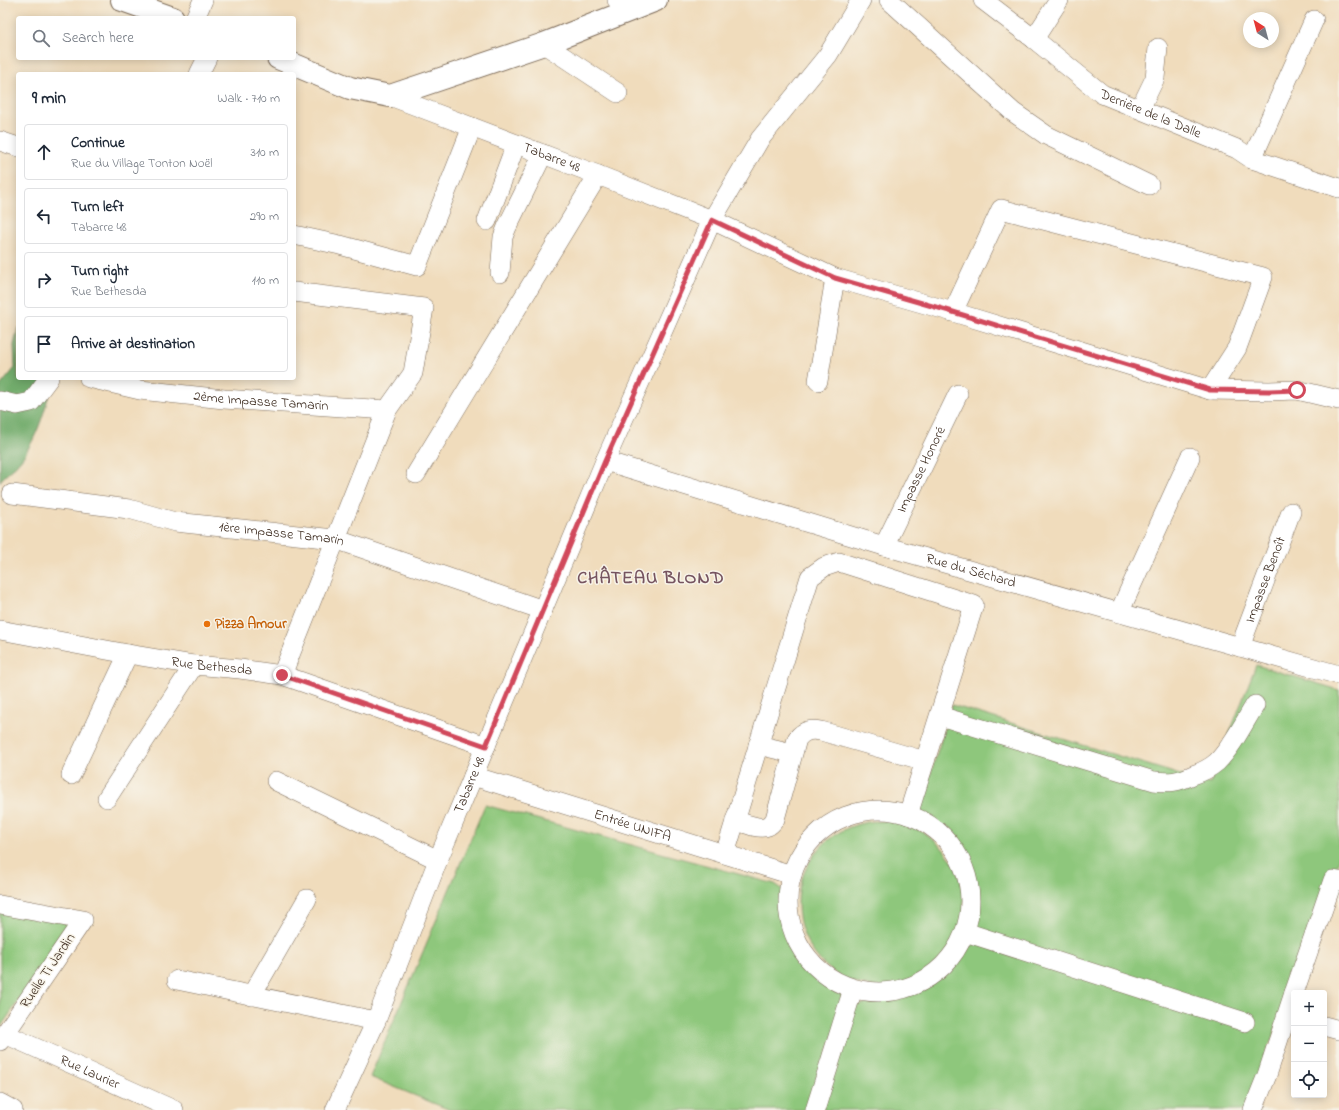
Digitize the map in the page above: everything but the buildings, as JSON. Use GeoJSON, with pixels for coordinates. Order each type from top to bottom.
{"type":"FeatureCollection","features":[{"type":"Feature","properties":{"kind":"main road"},"geometry":{"type":"LineString","coordinates":[[122,0],[149,4],[170,16]]}},
{"type":"Feature","properties":{"kind":"main road"},"geometry":{"type":"LineString","coordinates":[[283,60],[350,88],[390,96],[544,44],[647,4]]}},
{"type":"Feature","properties":{"kind":"street"},"geometry":{"type":"LineString","coordinates":[[196,16],[203,0]]}},
{"type":"Feature","properties":{"kind":"street"},"geometry":{"type":"LineString","coordinates":[[617,0],[647,4]]}},
{"type":"Feature","properties":{"kind":"street","name":"Tabarre 48"},"geometry":{"type":"LineString","coordinates":[[335,1110],[376,1020],[438,860],[605,461],[712,220],[760,139],[828,55],[861,0]]}},
{"type":"Feature","properties":{"kind":"street"},"geometry":{"type":"LineString","coordinates":[[889,0],[1013,112],[1046,135],[1149,185]]}},
{"type":"Feature","properties":{"kind":"street","name":"Derrière de la Dalle"},"geometry":{"type":"LineString","coordinates":[[983,0],[1102,94],[1237,149],[1252,159],[1339,188]]}},
{"type":"Feature","properties":{"kind":"street"},"geometry":{"type":"LineString","coordinates":[[1034,39],[1058,0]]}},
{"type":"Feature","properties":{"kind":"street"},"geometry":{"type":"LineString","coordinates":[[1252,159],[1314,20]]}},
{"type":"Feature","properties":{"kind":"street"},"geometry":{"type":"LineString","coordinates":[[544,44],[618,93]]}},
{"type":"Feature","properties":{"kind":"street"},"geometry":{"type":"LineString","coordinates":[[1140,109],[1156,78],[1158,48]]}},
{"type":"Feature","properties":{"kind":"street"},"geometry":{"type":"LineString","coordinates":[[200,72],[206,60]]}},
{"type":"Feature","properties":{"kind":"street","name":"Tabarre 48"},"geometry":{"type":"LineString","coordinates":[[390,96],[712,220]]}},
{"type":"Feature","properties":{"kind":"street"},"geometry":{"type":"LineString","coordinates":[[296,235],[340,245],[417,266],[472,127]]}},
{"type":"Feature","properties":{"kind":"street"},"geometry":{"type":"LineString","coordinates":[[0,141],[16,146]]}},
{"type":"Feature","properties":{"kind":"street"},"geometry":{"type":"LineString","coordinates":[[487,221],[516,144]]}},
{"type":"Feature","properties":{"kind":"street"},"geometry":{"type":"LineString","coordinates":[[500,273],[503,237],[506,227],[543,154]]}},
{"type":"Feature","properties":{"kind":"street"},"geometry":{"type":"LineString","coordinates":[[416,474],[598,175]]}},
{"type":"Feature","properties":{"kind":"street"},"geometry":{"type":"LineString","coordinates":[[953,312],[1001,210],[1263,277],[1237,348],[1210,390]]}},
{"type":"Feature","properties":{"kind":"street"},"geometry":{"type":"LineString","coordinates":[[712,220],[835,278],[1210,390],[1297,390],[1339,400]]}},
{"type":"Feature","properties":{"kind":"street"},"geometry":{"type":"LineString","coordinates":[[818,380],[835,278]]}},
{"type":"Feature","properties":{"kind":"street"},"geometry":{"type":"LineString","coordinates":[[282,675],[387,410],[413,373],[424,308],[296,292]]}},
{"type":"Feature","properties":{"kind":"street"},"geometry":{"type":"LineString","coordinates":[[0,401],[16,405],[31,402],[48,380]]}},
{"type":"Feature","properties":{"kind":"street","name":"2ème Impasse Tamarin"},"geometry":{"type":"LineString","coordinates":[[98,380],[140,390],[224,399],[387,410]]}},
{"type":"Feature","properties":{"kind":"street","name":"Impasse Honoré"},"geometry":{"type":"LineString","coordinates":[[884,546],[958,394]]}},
{"type":"Feature","properties":{"kind":"street"},"geometry":{"type":"LineString","coordinates":[[1119,613],[1190,457]]}},
{"type":"Feature","properties":{"kind":"street","name":"Rue du Séchard"},"geometry":{"type":"LineString","coordinates":[[605,461],[884,546],[1339,675]]}},
{"type":"Feature","properties":{"kind":"street","name":"1ère Impasse Tamarin"},"geometry":{"type":"LineString","coordinates":[[12,494],[129,510],[176,522],[335,539],[543,610]]}},
{"type":"Feature","properties":{"kind":"street","name":"Impasse Benoît"},"geometry":{"type":"LineString","coordinates":[[1240,647],[1291,512]]}},
{"type":"Feature","properties":{"kind":"street"},"geometry":{"type":"LineString","coordinates":[[725,854],[810,577],[824,567],[839,562],[974,606],[908,815]]}},
{"type":"Feature","properties":{"kind":"street","name":"Rue Bethesda"},"geometry":{"type":"LineString","coordinates":[[0,630],[194,665],[240,668],[282,675],[486,746]]}},
{"type":"Feature","properties":{"kind":"street"},"geometry":{"type":"LineString","coordinates":[[71,775],[128,654]]}},
{"type":"Feature","properties":{"kind":"street"},"geometry":{"type":"LineString","coordinates":[[107,798],[194,665]]}},
{"type":"Feature","properties":{"kind":"street"},"geometry":{"type":"LineString","coordinates":[[940,716],[1154,781],[1167,783],[1179,781],[1206,770],[1217,762],[1228,748],[1255,705]]}},
{"type":"Feature","properties":{"kind":"street"},"geometry":{"type":"LineString","coordinates":[[735,820],[761,828],[768,826],[775,819],[797,738],[800,734],[806,731],[814,730],[925,761]]}},
{"type":"Feature","properties":{"kind":"street"},"geometry":{"type":"LineString","coordinates":[[758,745],[792,753]]}},
{"type":"Feature","properties":{"kind":"street","name":"Entrée UNIFA"},"geometry":{"type":"LineString","coordinates":[[473,776],[792,875]]}},
{"type":"Feature","properties":{"kind":"street"},"geometry":{"type":"LineString","coordinates":[[276,781],[438,860]]}},
{"type":"Feature","properties":{"kind":"street"},"geometry":{"type":"LineString","coordinates":[[880,810],[908,815],[934,828],[954,849],[966,875],[970,904],[965,932],[952,956],[932,976],[907,988],[880,993],[853,989],[827,977],[806,957],[792,932],[787,903],[792,875],[804,849],[825,828],[851,815],[880,810]]}},
{"type":"Feature","properties":{"kind":"street"},"geometry":{"type":"LineString","coordinates":[[1295,990],[1333,880],[1339,881]]}},
{"type":"Feature","properties":{"kind":"street"},"geometry":{"type":"LineString","coordinates":[[251,996],[307,899]]}},
{"type":"Feature","properties":{"kind":"street","name":"Ruelle Ti Jardin"},"geometry":{"type":"LineString","coordinates":[[0,905],[83,920],[2,1038]]}},
{"type":"Feature","properties":{"kind":"street"},"geometry":{"type":"LineString","coordinates":[[965,932],[1245,1022]]}},
{"type":"Feature","properties":{"kind":"street"},"geometry":{"type":"LineString","coordinates":[[177,980],[376,1020]]}},
{"type":"Feature","properties":{"kind":"street"},"geometry":{"type":"LineString","coordinates":[[815,1110],[853,989]]}},
{"type":"Feature","properties":{"kind":"street"},"geometry":{"type":"LineString","coordinates":[[1252,1110],[1268,1075],[1290,1017]]}},
{"type":"Feature","properties":{"kind":"street"},"geometry":{"type":"LineString","coordinates":[[1327,1027],[1339,1030]]}},
{"type":"Feature","properties":{"kind":"street","name":"Rue Laurier"},"geometry":{"type":"LineString","coordinates":[[2,1038],[174,1110]]}},
{"type":"Feature","properties":{"kind":"street"},"geometry":{"type":"LineString","coordinates":[[0,1103],[13,1110]]}},
{"type":"Feature","properties":{"kind":"green space"},"geometry":{"type":"Polygon","coordinates":[[[16,336],[16,380],[52,380],[43,415],[33,441],[23,458],[0,482],[0,386],[15,368],[14,345],[16,336]]]}},
{"type":"Feature","properties":{"kind":"green space"},"geometry":{"type":"Polygon","coordinates":[[[1256,665],[1339,690],[1339,859],[1254,1087],[1244,1110],[819,1110],[853,1006],[908,995],[947,974],[974,939],[978,929],[970,883],[953,843],[919,811],[952,705],[1210,784],[1256,665]]]}},
{"type":"Feature","properties":{"kind":"green space"},"geometry":{"type":"Polygon","coordinates":[[[485,805],[775,884],[785,891],[788,902],[788,931],[805,959],[820,975],[835,984],[841,992],[843,1005],[809,1110],[450,1110],[370,1077],[485,805]]]}},
{"type":"Feature","properties":{"kind":"green space"},"geometry":{"type":"Polygon","coordinates":[[[873,821],[889,821],[913,827],[940,845],[958,872],[963,888],[963,920],[958,936],[940,963],[927,973],[905,984],[889,987],[873,987],[849,981],[828,968],[817,957],[804,936],[801,928],[798,912],[798,896],[804,872],[817,851],[828,840],[849,827],[857,824],[873,821]]]}},
{"type":"Feature","properties":{"kind":"green space"},"geometry":{"type":"Polygon","coordinates":[[[0,912],[72,923],[0,1028],[0,912]]]}},
{"type":"Feature","properties":{"kind":"place","name":"Pizza Amour"},"geometry":{"type":"Point","coordinates":[207,624]}},
{"type":"Feature","properties":{"kind":"district","name":"CHÂTEAU BLOND"},"geometry":{"type":"Point","coordinates":[651,579]}},
{"type":"Feature","properties":{"kind":"route"},"geometry":{"type":"LineString","coordinates":[[282,675],[486,746],[605,461],[712,220],[835,278],[1210,390],[1297,390]]}}]}
